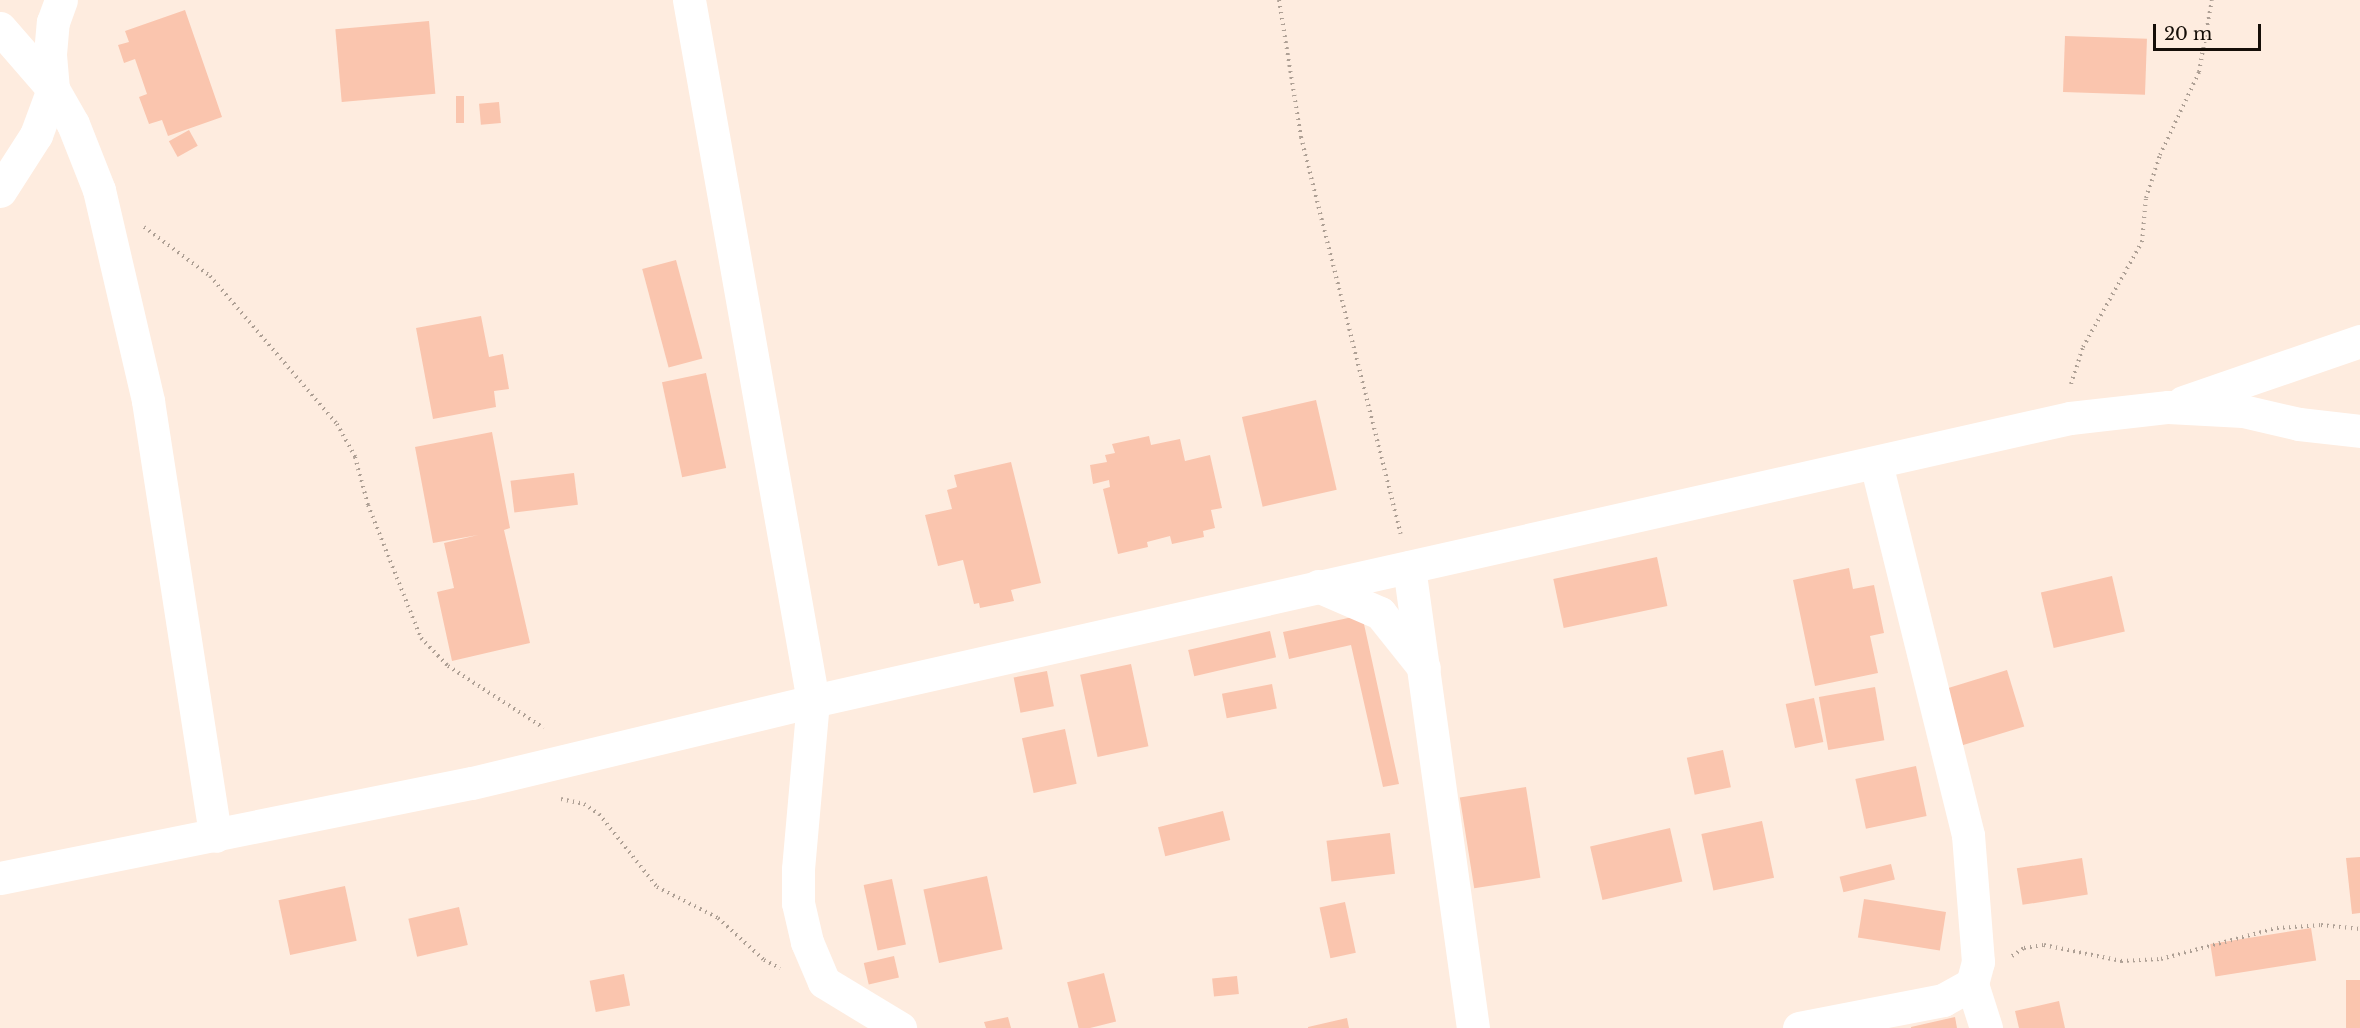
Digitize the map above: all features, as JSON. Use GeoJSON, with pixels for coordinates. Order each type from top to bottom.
{"type":"FeatureCollection","features":[{"type":"Feature","properties":{"kind":"street"},"geometry":{"type":"LineString","coordinates":[[0,191],[36,135],[53,89],[50,54],[53,22],[61,0]]}},
{"type":"Feature","properties":{"kind":"street"},"geometry":{"type":"LineString","coordinates":[[689,0],[813,701],[798,869],[798,903],[807,942],[824,982],[900,1028]]}},
{"type":"Feature","properties":{"kind":"street"},"geometry":{"type":"LineString","coordinates":[[0,28],[53,89],[73,124],[99,190],[148,401],[215,836]]}},
{"type":"Feature","properties":{"kind":"street"},"geometry":{"type":"LineString","coordinates":[[2168,407],[2360,340]]}},
{"type":"Feature","properties":{"kind":"street"},"geometry":{"type":"LineString","coordinates":[[0,878],[215,836],[581,758],[813,701],[2070,418],[2168,407],[2242,411],[2299,424],[2360,431]]}},
{"type":"Feature","properties":{"kind":"street"},"geometry":{"type":"LineString","coordinates":[[1798,1028],[1943,1000],[1979,1006],[1977,932],[1968,835],[1876,463]]}},
{"type":"Feature","properties":{"kind":"street"},"geometry":{"type":"LineString","coordinates":[[1409,567],[1473,1028]]}},
{"type":"Feature","properties":{"kind":"street"},"geometry":{"type":"LineString","coordinates":[[1317,586],[1380,613],[1424,668]]}},
{"type":"Feature","properties":{"kind":"path"},"geometry":{"type":"LineString","coordinates":[[1279,0],[1301,137],[1409,567]]}},
{"type":"Feature","properties":{"kind":"path"},"geometry":{"type":"LineString","coordinates":[[2070,418],[2072,373],[2142,242],[2146,198],[2160,155],[2199,72],[2212,0]]}},
{"type":"Feature","properties":{"kind":"path"},"geometry":{"type":"LineString","coordinates":[[141,225],[210,276],[337,424],[355,457],[371,515],[421,638],[448,666],[534,720],[581,758]]}},
{"type":"Feature","properties":{"kind":"path"},"geometry":{"type":"LineString","coordinates":[[550,798],[584,804],[599,814],[657,887],[718,918],[764,960],[824,982]]}},
{"type":"Feature","properties":{"kind":"path"},"geometry":{"type":"LineString","coordinates":[[1979,1006],[2010,958],[2024,948],[2044,945],[2121,961],[2151,959],[2277,928],[2321,925],[2360,929]]}},
{"type":"Feature","properties":{"kind":"building"},"geometry":{"type":"Polygon","coordinates":[[[185,10],[222,117],[168,136],[162,120],[149,124],[139,97],[147,94],[135,59],[124,63],[118,45],[129,42],[125,31],[185,10]]]}},
{"type":"Feature","properties":{"kind":"building"},"geometry":{"type":"Polygon","coordinates":[[[429,21],[435,94],[342,102],[335,29],[429,21]]]}},
{"type":"Feature","properties":{"kind":"building"},"geometry":{"type":"Polygon","coordinates":[[[2065,36],[2147,39],[2145,95],[2063,92],[2065,36]]]}},
{"type":"Feature","properties":{"kind":"building"},"geometry":{"type":"Polygon","coordinates":[[[456,96],[464,96],[464,123],[456,123],[456,96]]]}},
{"type":"Feature","properties":{"kind":"building"},"geometry":{"type":"Polygon","coordinates":[[[499,102],[501,123],[481,125],[479,104],[499,102]]]}},
{"type":"Feature","properties":{"kind":"building"},"geometry":{"type":"Polygon","coordinates":[[[189,130],[198,146],[178,157],[169,141],[189,130]]]}},
{"type":"Feature","properties":{"kind":"building"},"geometry":{"type":"Polygon","coordinates":[[[676,260],[702,359],[669,368],[642,269],[676,260]]]}},
{"type":"Feature","properties":{"kind":"building"},"geometry":{"type":"Polygon","coordinates":[[[481,316],[489,357],[503,354],[509,389],[494,391],[496,407],[433,419],[416,328],[481,316]]]}},
{"type":"Feature","properties":{"kind":"building"},"geometry":{"type":"Polygon","coordinates":[[[706,373],[726,468],[682,477],[662,382],[706,373]]]}},
{"type":"Feature","properties":{"kind":"building"},"geometry":{"type":"Polygon","coordinates":[[[1316,400],[1337,490],[1263,507],[1242,417],[1316,400]]]}},
{"type":"Feature","properties":{"kind":"building"},"geometry":{"type":"Polygon","coordinates":[[[492,432],[510,528],[504,530],[530,643],[452,661],[437,592],[454,588],[444,543],[478,535],[433,543],[415,447],[492,432]]]}},
{"type":"Feature","properties":{"kind":"building"},"geometry":{"type":"Polygon","coordinates":[[[1149,436],[1151,445],[1180,439],[1185,461],[1210,455],[1222,508],[1211,510],[1215,528],[1203,531],[1204,537],[1172,544],[1170,536],[1147,542],[1148,547],[1118,554],[1103,489],[1110,487],[1109,480],[1093,484],[1090,465],[1107,462],[1105,455],[1115,453],[1112,444],[1149,436]]]}},
{"type":"Feature","properties":{"kind":"building"},"geometry":{"type":"Polygon","coordinates":[[[1011,462],[1041,583],[1011,590],[1014,601],[980,608],[979,603],[974,604],[963,560],[938,566],[925,515],[952,509],[947,490],[957,487],[954,475],[1011,462]]]}},
{"type":"Feature","properties":{"kind":"building"},"geometry":{"type":"Polygon","coordinates":[[[574,473],[578,505],[514,513],[510,481],[574,473]]]}},
{"type":"Feature","properties":{"kind":"building"},"geometry":{"type":"Polygon","coordinates":[[[1657,557],[1667,606],[1564,628],[1553,579],[1657,557]]]}},
{"type":"Feature","properties":{"kind":"building"},"geometry":{"type":"Polygon","coordinates":[[[1849,568],[1853,589],[1874,585],[1884,633],[1870,636],[1878,673],[1815,686],[1793,580],[1849,568]]]}},
{"type":"Feature","properties":{"kind":"building"},"geometry":{"type":"Polygon","coordinates":[[[2112,576],[2125,632],[2054,648],[2041,592],[2112,576]]]}},
{"type":"Feature","properties":{"kind":"building"},"geometry":{"type":"Polygon","coordinates":[[[1362,615],[1399,784],[1383,787],[1351,645],[1289,659],[1283,632],[1362,615]]]}},
{"type":"Feature","properties":{"kind":"building"},"geometry":{"type":"Polygon","coordinates":[[[1270,631],[1276,657],[1194,676],[1188,650],[1270,631]]]}},
{"type":"Feature","properties":{"kind":"building"},"geometry":{"type":"Polygon","coordinates":[[[1131,664],[1148,746],[1098,757],[1080,675],[1131,664]]]}},
{"type":"Feature","properties":{"kind":"building"},"geometry":{"type":"Polygon","coordinates":[[[2007,670],[2024,726],[1953,748],[1935,692],[2007,670]]]}},
{"type":"Feature","properties":{"kind":"building"},"geometry":{"type":"Polygon","coordinates":[[[1047,671],[1054,706],[1020,713],[1014,677],[1047,671]]]}},
{"type":"Feature","properties":{"kind":"building"},"geometry":{"type":"Polygon","coordinates":[[[1272,684],[1277,709],[1227,718],[1222,694],[1272,684]]]}},
{"type":"Feature","properties":{"kind":"building"},"geometry":{"type":"Polygon","coordinates":[[[1875,687],[1884,740],[1828,750],[1819,697],[1875,687]]]}},
{"type":"Feature","properties":{"kind":"building"},"geometry":{"type":"Polygon","coordinates":[[[1814,698],[1823,742],[1795,748],[1786,704],[1814,698]]]}},
{"type":"Feature","properties":{"kind":"building"},"geometry":{"type":"Polygon","coordinates":[[[1065,729],[1077,784],[1034,793],[1022,738],[1065,729]]]}},
{"type":"Feature","properties":{"kind":"building"},"geometry":{"type":"Polygon","coordinates":[[[1723,750],[1731,787],[1695,795],[1687,758],[1723,750]]]}},
{"type":"Feature","properties":{"kind":"building"},"geometry":{"type":"Polygon","coordinates":[[[1916,766],[1927,816],[1866,829],[1855,779],[1916,766]]]}},
{"type":"Feature","properties":{"kind":"building"},"geometry":{"type":"Polygon","coordinates":[[[1526,787],[1540,878],[1474,888],[1460,797],[1526,787]]]}},
{"type":"Feature","properties":{"kind":"building"},"geometry":{"type":"Polygon","coordinates":[[[1223,811],[1230,840],[1165,856],[1158,827],[1223,811]]]}},
{"type":"Feature","properties":{"kind":"building"},"geometry":{"type":"Polygon","coordinates":[[[1762,821],[1774,878],[1713,891],[1701,834],[1762,821]]]}},
{"type":"Feature","properties":{"kind":"building"},"geometry":{"type":"Polygon","coordinates":[[[1670,828],[1682,882],[1602,900],[1590,846],[1670,828]]]}},
{"type":"Feature","properties":{"kind":"building"},"geometry":{"type":"Polygon","coordinates":[[[1390,833],[1395,874],[1331,881],[1326,841],[1390,833]]]}},
{"type":"Feature","properties":{"kind":"building"},"geometry":{"type":"Polygon","coordinates":[[[2360,857],[2360,913],[2352,914],[2346,858],[2360,857]]]}},
{"type":"Feature","properties":{"kind":"building"},"geometry":{"type":"Polygon","coordinates":[[[2082,858],[2088,895],[2023,905],[2017,868],[2082,858]]]}},
{"type":"Feature","properties":{"kind":"building"},"geometry":{"type":"Polygon","coordinates":[[[1891,864],[1895,880],[1843,892],[1840,877],[1891,864]]]}},
{"type":"Feature","properties":{"kind":"building"},"geometry":{"type":"Polygon","coordinates":[[[987,876],[1003,949],[939,963],[923,890],[987,876]]]}},
{"type":"Feature","properties":{"kind":"building"},"geometry":{"type":"Polygon","coordinates":[[[892,879],[906,945],[878,951],[864,885],[892,879]]]}},
{"type":"Feature","properties":{"kind":"building"},"geometry":{"type":"Polygon","coordinates":[[[345,886],[357,941],[290,955],[278,900],[345,886]]]}},
{"type":"Feature","properties":{"kind":"building"},"geometry":{"type":"Polygon","coordinates":[[[1864,899],[1946,912],[1940,951],[1858,938],[1864,899]]]}},
{"type":"Feature","properties":{"kind":"building"},"geometry":{"type":"Polygon","coordinates":[[[1345,902],[1356,953],[1330,958],[1320,907],[1345,902]]]}},
{"type":"Feature","properties":{"kind":"building"},"geometry":{"type":"Polygon","coordinates":[[[459,907],[468,945],[417,957],[408,919],[459,907]]]}},
{"type":"Feature","properties":{"kind":"building"},"geometry":{"type":"Polygon","coordinates":[[[2311,928],[2316,961],[2215,977],[2210,944],[2311,928]]]}},
{"type":"Feature","properties":{"kind":"building"},"geometry":{"type":"Polygon","coordinates":[[[894,956],[899,977],[869,984],[864,963],[894,956]]]}},
{"type":"Feature","properties":{"kind":"building"},"geometry":{"type":"Polygon","coordinates":[[[1104,973],[1116,1022],[1090,1028],[1079,1028],[1067,982],[1104,973]]]}},
{"type":"Feature","properties":{"kind":"building"},"geometry":{"type":"Polygon","coordinates":[[[624,974],[630,1005],[596,1012],[590,981],[624,974]]]}},
{"type":"Feature","properties":{"kind":"building"},"geometry":{"type":"Polygon","coordinates":[[[1237,976],[1239,994],[1214,997],[1212,979],[1237,976]]]}},
{"type":"Feature","properties":{"kind":"building"},"geometry":{"type":"Polygon","coordinates":[[[2346,980],[2360,980],[2360,1028],[2346,1028],[2346,980]]]}},
{"type":"Feature","properties":{"kind":"building"},"geometry":{"type":"Polygon","coordinates":[[[2059,1001],[2065,1028],[2019,1028],[2015,1011],[2059,1001]]]}},
{"type":"Feature","properties":{"kind":"building"},"geometry":{"type":"Polygon","coordinates":[[[1008,1017],[1011,1028],[986,1028],[984,1022],[1008,1017]]]}},
{"type":"Feature","properties":{"kind":"building"},"geometry":{"type":"Polygon","coordinates":[[[1955,1017],[1957,1028],[1911,1028],[1911,1027],[1955,1017]]]}},
{"type":"Feature","properties":{"kind":"building"},"geometry":{"type":"Polygon","coordinates":[[[1347,1018],[1349,1028],[1308,1028],[1308,1027],[1347,1018]]]}}]}
